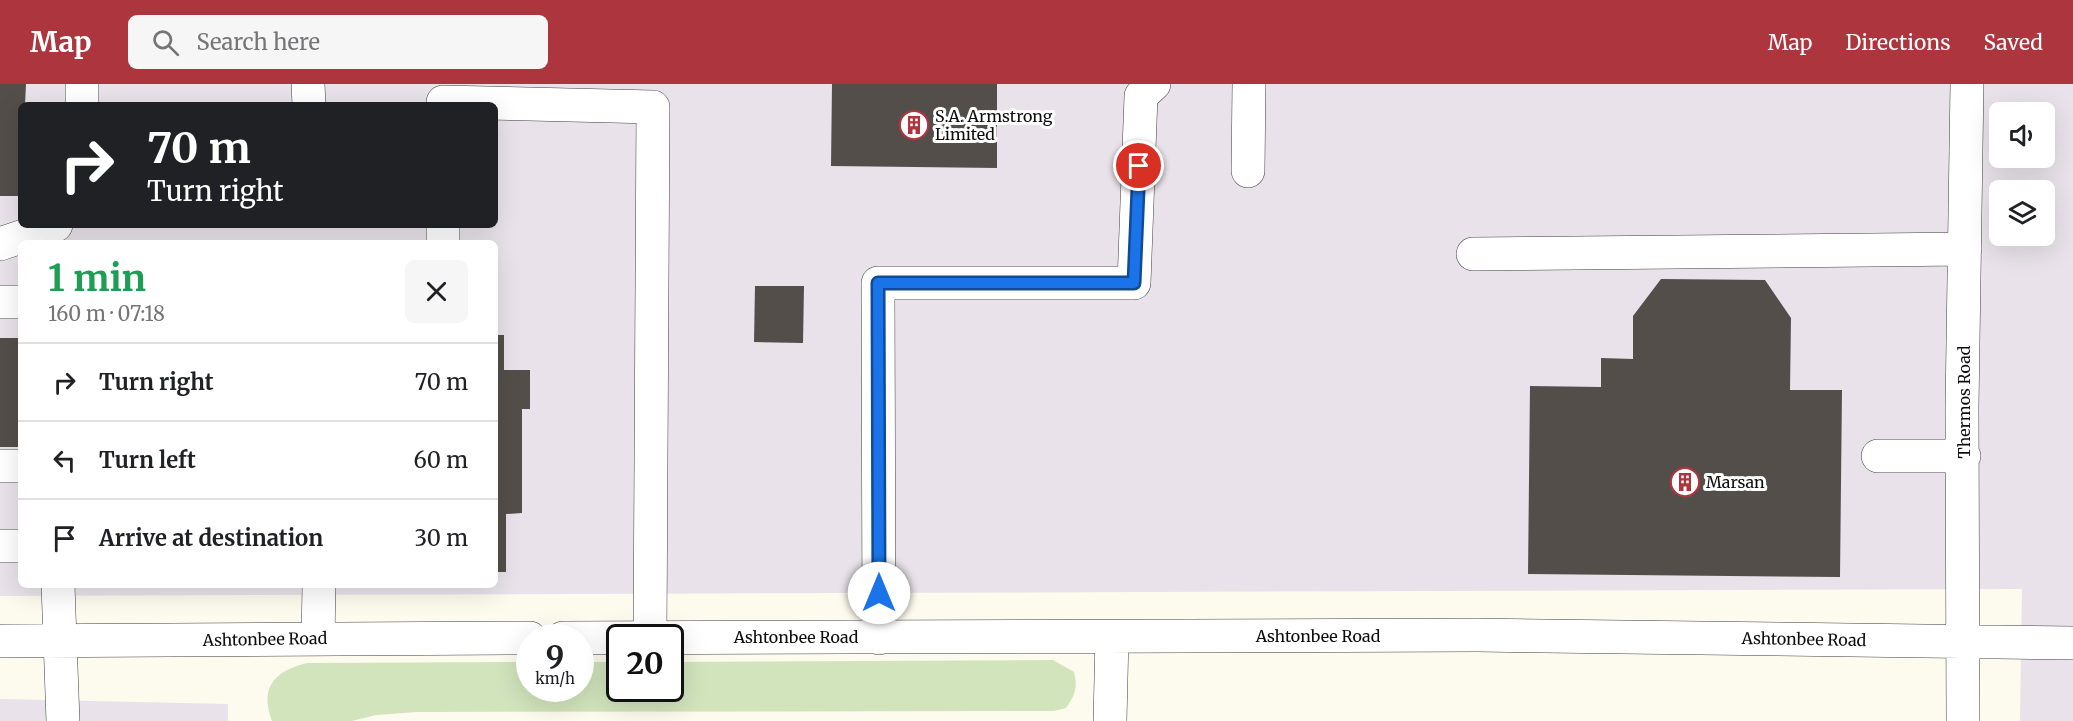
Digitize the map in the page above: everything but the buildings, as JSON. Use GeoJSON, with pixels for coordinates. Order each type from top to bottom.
{"type":"FeatureCollection","features":[{"type":"Feature","properties":{"kind":"street"},"geometry":{"type":"LineString","coordinates":[[82,84],[82,102]]}},
{"type":"Feature","properties":{"kind":"street"},"geometry":{"type":"LineString","coordinates":[[308,84],[309,102]]}},
{"type":"Feature","properties":{"kind":"street"},"geometry":{"type":"LineString","coordinates":[[879,638],[878,283],[1134,283],[1142,96],[1154,84]]}},
{"type":"Feature","properties":{"kind":"street"},"geometry":{"type":"LineString","coordinates":[[1248,171],[1249,84]]}},
{"type":"Feature","properties":{"kind":"street","name":"Thermos Road"},"geometry":{"type":"LineString","coordinates":[[1963,721],[1967,84]]}},
{"type":"Feature","properties":{"kind":"street"},"geometry":{"type":"LineString","coordinates":[[498,103],[653,107],[650,624]]}},
{"type":"Feature","properties":{"kind":"street"},"geometry":{"type":"LineString","coordinates":[[0,244],[47,228]]}},
{"type":"Feature","properties":{"kind":"street"},"geometry":{"type":"LineString","coordinates":[[1473,254],[1965,249]]}},
{"type":"Feature","properties":{"kind":"street"},"geometry":{"type":"LineString","coordinates":[[0,302],[18,302]]}},
{"type":"Feature","properties":{"kind":"street"},"geometry":{"type":"LineString","coordinates":[[1878,456],[1964,456]]}},
{"type":"Feature","properties":{"kind":"street"},"geometry":{"type":"LineString","coordinates":[[0,466],[18,466]]}},
{"type":"Feature","properties":{"kind":"street"},"geometry":{"type":"LineString","coordinates":[[0,546],[18,546]]}},
{"type":"Feature","properties":{"kind":"street"},"geometry":{"type":"LineString","coordinates":[[58,588],[63,721]]}},
{"type":"Feature","properties":{"kind":"street"},"geometry":{"type":"LineString","coordinates":[[318,639],[319,588]]}},
{"type":"Feature","properties":{"kind":"street","name":"Ashtonbee Road"},"geometry":{"type":"LineString","coordinates":[[684,637],[1489,636],[2073,643]]}},
{"type":"Feature","properties":{"kind":"street"},"geometry":{"type":"LineString","coordinates":[[1110,721],[1112,637]]}},
{"type":"Feature","properties":{"kind":"street","name":"Ashtonbee Road"},"geometry":{"type":"LineString","coordinates":[[0,641],[516,638]]}},
{"type":"Feature","properties":{"kind":"shaded area"},"geometry":{"type":"Polygon","coordinates":[[[0,84],[2073,84],[2073,721],[2020,721],[2022,589],[0,596],[0,84]]]}},
{"type":"Feature","properties":{"kind":"shaded area"},"geometry":{"type":"Polygon","coordinates":[[[0,699],[228,704],[228,721],[0,721],[0,699]]]}},
{"type":"Feature","properties":{"kind":"green space"},"geometry":{"type":"Polygon","coordinates":[[[1053,660],[1074,672],[1076,687],[1066,708],[1054,711],[417,712],[376,715],[352,721],[272,721],[268,709],[269,690],[278,676],[307,663],[516,662],[516,702],[594,702],[594,662],[606,662],[606,702],[684,702],[684,662],[1053,660]]]}},
{"type":"Feature","properties":{"kind":"place","name":"S.A. Armstrong Limited"},"geometry":{"type":"Point","coordinates":[914,125]}},
{"type":"Feature","properties":{"kind":"place","name":"Marsan"},"geometry":{"type":"Point","coordinates":[1685,482]}},
{"type":"Feature","properties":{"kind":"route"},"geometry":{"type":"LineString","coordinates":[[879,593],[878,283],[1134,283],[1139,166]]}}]}
